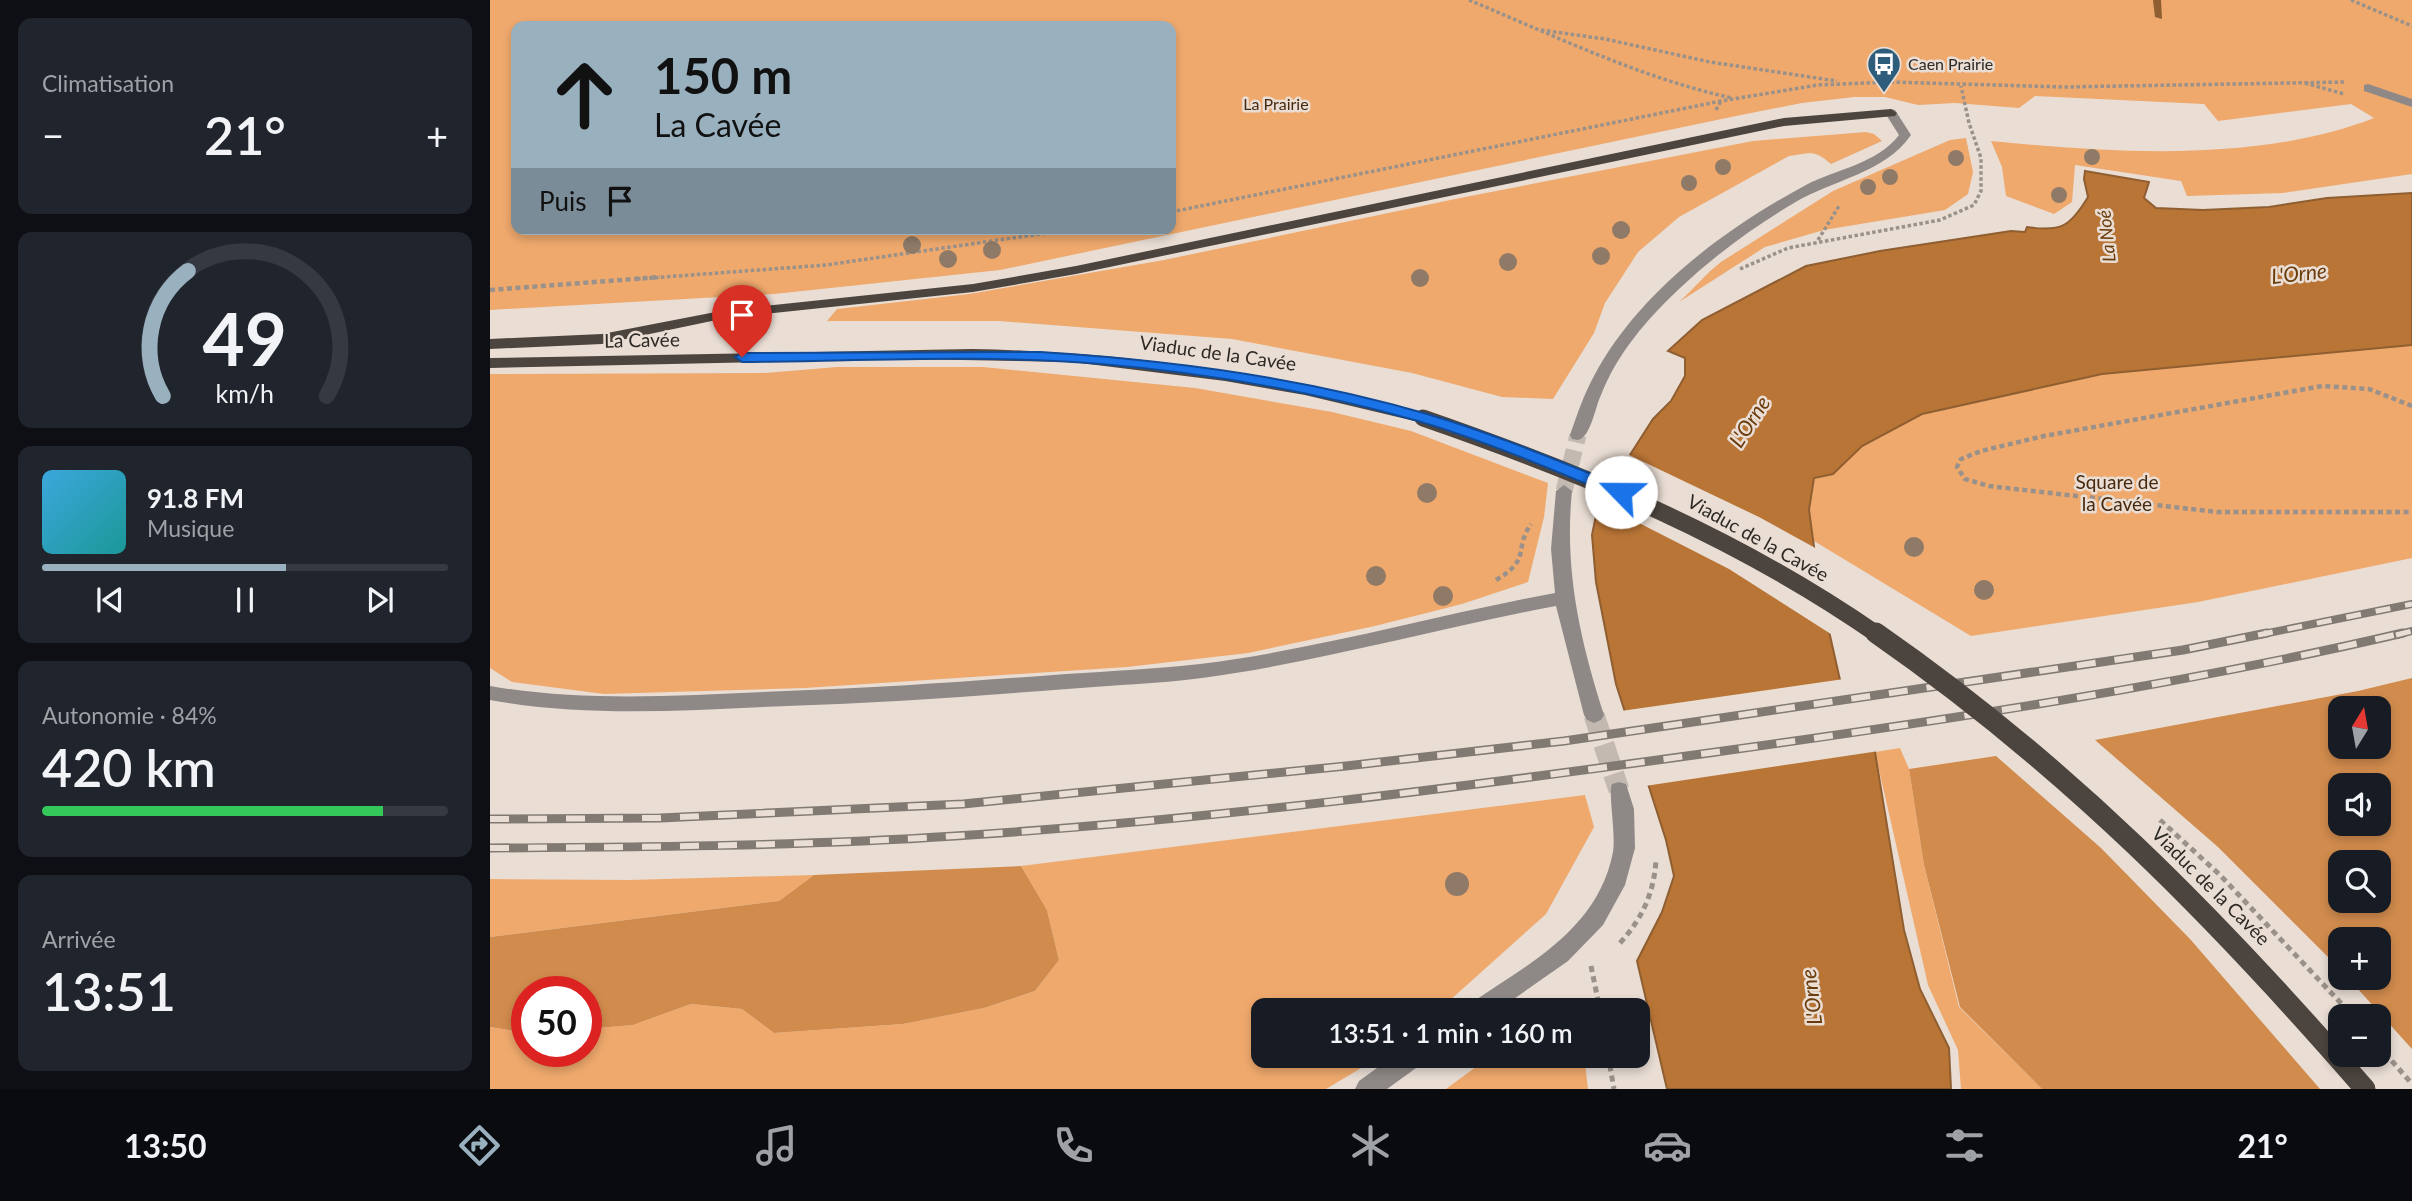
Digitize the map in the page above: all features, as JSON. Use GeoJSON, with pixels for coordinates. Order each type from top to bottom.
{"type":"FeatureCollection","features":[{"type":"Feature","properties":{"kind":"main road"},"geometry":{"type":"LineString","coordinates":[[490,344],[602,339],[726,314],[973,288],[1076,270],[1784,122],[1891,113]]}},
{"type":"Feature","properties":{"kind":"main road","name":"Viaduc de la Cavée"},"geometry":{"type":"LineString","coordinates":[[795,356],[966,354],[1103,360],[1173,367],[1282,385],[1423,418],[1537,458],[1674,517],[1771,568],[1909,656],[2001,725],[2131,838],[2257,965],[2365,1089]]}},
{"type":"Feature","properties":{"kind":"main road","name":"La Cavée"},"geometry":{"type":"LineString","coordinates":[[490,363],[795,356]]}},
{"type":"Feature","properties":{"kind":"street"},"geometry":{"type":"LineString","coordinates":[[2368,88],[2412,103]]}},
{"type":"Feature","properties":{"kind":"street"},"geometry":{"type":"LineString","coordinates":[[1578,435],[1605,368],[1628,334],[1686,276],[1749,226],[1818,184],[1895,149],[1905,135],[1891,113]]}},
{"type":"Feature","properties":{"kind":"street"},"geometry":{"type":"LineString","coordinates":[[1564,491],[1559,536],[1562,598],[1594,715]]}},
{"type":"Feature","properties":{"kind":"street"},"geometry":{"type":"LineString","coordinates":[[490,693],[523,699],[568,702],[679,703],[890,695],[1200,671],[1307,654],[1482,613],[1562,598]]}},
{"type":"Feature","properties":{"kind":"street"},"geometry":{"type":"LineString","coordinates":[[1495,998],[1583,934],[1602,906],[1616,880],[1624,856],[1626,832],[1619,790]]}},
{"type":"Feature","properties":{"kind":"street"},"geometry":{"type":"LineString","coordinates":[[1367,1089],[1397,1068]]}},
{"type":"Feature","properties":{"kind":"path"},"geometry":{"type":"LineString","coordinates":[[1469,0],[1675,84],[1740,99]]}},
{"type":"Feature","properties":{"kind":"path"},"geometry":{"type":"LineString","coordinates":[[2351,0],[2412,26]]}},
{"type":"Feature","properties":{"kind":"path"},"geometry":{"type":"LineString","coordinates":[[1541,30],[1589,36],[1731,66],[1811,74],[1841,82]]}},
{"type":"Feature","properties":{"kind":"path"},"geometry":{"type":"LineString","coordinates":[[1176,211],[1740,99],[1841,82],[1961,86],[2196,87],[2351,82]]}},
{"type":"Feature","properties":{"kind":"path"},"geometry":{"type":"LineString","coordinates":[[2302,82],[2344,94]]}},
{"type":"Feature","properties":{"kind":"path"},"geometry":{"type":"LineString","coordinates":[[1733,273],[1788,248],[1940,220],[1974,205],[1982,191],[1981,158],[1969,123],[1961,86]]}},
{"type":"Feature","properties":{"kind":"path"},"geometry":{"type":"LineString","coordinates":[[490,290],[826,265],[1034,235]]}},
{"type":"Feature","properties":{"kind":"path"},"geometry":{"type":"LineString","coordinates":[[2412,406],[2371,390],[2322,386],[2044,436],[1981,451],[1961,459],[1957,467],[1959,475],[1964,479],[2005,489],[2179,508],[2287,513],[2412,512]]}},
{"type":"Feature","properties":{"kind":"path"},"geometry":{"type":"LineString","coordinates":[[1491,583],[1514,571],[1521,561],[1526,531],[1533,522]]}},
{"type":"Feature","properties":{"kind":"path"},"geometry":{"type":"LineString","coordinates":[[1592,971],[1598,998]]}},
{"type":"Feature","properties":{"kind":"path"},"geometry":{"type":"LineString","coordinates":[[2391,1060],[2412,1084]]}},
{"type":"Feature","properties":{"kind":"path"},"geometry":{"type":"LineString","coordinates":[[1610,1068],[1614,1089]]}},
{"type":"Feature","properties":{"kind":"green space","name":"La Prairie"},"geometry":{"type":"Polygon","coordinates":[[[490,0],[2412,0],[2412,174],[2283,193],[2187,196],[2181,181],[2075,165],[2072,202],[2054,214],[2006,196],[2002,167],[1991,141],[2086,149],[2185,151],[2283,142],[2374,118],[2351,104],[2218,121],[2204,104],[2035,96],[2019,108],[1955,103],[1918,105],[1885,97],[1854,97],[1802,103],[1736,116],[1176,233],[1176,21],[511,21],[511,235],[1167,235],[1000,270],[774,294],[490,310],[490,0]]]}},
{"type":"Feature","properties":{"kind":"green space"},"geometry":{"type":"Polygon","coordinates":[[[1866,132],[1874,134],[1882,141],[1831,164],[1812,153],[1789,156],[1679,217],[1638,252],[1605,303],[1594,333],[1553,399],[1502,397],[1412,373],[1232,339],[999,321],[827,321],[837,309],[969,294],[1164,260],[1460,198],[1753,141],[1866,132]]]}},
{"type":"Feature","properties":{"kind":"green space"},"geometry":{"type":"Polygon","coordinates":[[[1966,138],[1973,172],[1968,194],[1945,210],[1824,230],[1765,247],[1679,302],[1721,262],[1833,191],[1950,140],[1966,138]]]}},
{"type":"Feature","properties":{"kind":"green space","name":"Square de la Cavée"},"geometry":{"type":"Polygon","coordinates":[[[2412,345],[2412,558],[2198,602],[1971,636],[1814,541],[1809,510],[1815,478],[1833,474],[1862,446],[1922,414],[2102,374],[2412,345]]]}},
{"type":"Feature","properties":{"kind":"green space"},"geometry":{"type":"Polygon","coordinates":[[[837,367],[983,367],[1195,388],[1332,412],[1411,431],[1548,483],[1544,517],[1528,582],[1462,604],[1248,653],[1127,667],[805,688],[604,694],[512,682],[490,668],[490,374],[765,373],[837,367]]]}},
{"type":"Feature","properties":{"kind":"green space"},"geometry":{"type":"Polygon","coordinates":[[[1900,748],[1909,769],[1924,865],[1959,1007],[2042,1089],[1961,1089],[1958,1050],[1928,985],[1875,752],[1900,748]]]}},
{"type":"Feature","properties":{"kind":"green space"},"geometry":{"type":"Polygon","coordinates":[[[1585,795],[1594,827],[1546,914],[1452,998],[1251,998],[1251,1068],[1361,1068],[1326,1089],[490,1089],[490,1027],[511,1030],[511,1067],[602,1067],[602,1028],[633,1025],[691,1004],[742,1009],[774,1033],[903,1024],[984,1008],[1035,991],[1059,960],[1047,910],[1021,866],[1585,795]]]}},
{"type":"Feature","properties":{"kind":"green space"},"geometry":{"type":"Polygon","coordinates":[[[814,875],[779,901],[490,937],[490,879],[630,880],[814,875]]]}},
{"type":"Feature","properties":{"kind":"green space"},"geometry":{"type":"Polygon","coordinates":[[[1474,1068],[1586,1068],[1588,1089],[1446,1089],[1474,1068]]]}},
{"type":"Feature","properties":{"kind":"shaded area"},"geometry":{"type":"Polygon","coordinates":[[[2412,678],[2412,1049],[2391,1026],[2391,1004],[2371,1004],[2359,990],[2391,990],[2391,927],[2328,927],[2328,957],[2218,847],[2095,740],[2328,697],[2328,760],[2390,760],[2391,696],[2331,696],[2412,678]]]}},
{"type":"Feature","properties":{"kind":"shaded area"},"geometry":{"type":"Polygon","coordinates":[[[1996,756],[2101,848],[2190,939],[2320,1089],[2042,1089],[1960,1007],[1924,865],[1909,769],[1996,756]]]}},
{"type":"Feature","properties":{"kind":"shaded area"},"geometry":{"type":"Polygon","coordinates":[[[1021,866],[1047,910],[1059,960],[1035,991],[984,1008],[903,1024],[774,1033],[742,1009],[691,1004],[633,1025],[602,1028],[602,976],[511,976],[511,1030],[490,1027],[490,937],[779,901],[814,875],[1021,866]]]}},
{"type":"Feature","properties":{"kind":"water","name":"L'Orne"},"geometry":{"type":"Polygon","coordinates":[[[2085,171],[2149,182],[2144,198],[2156,208],[2203,210],[2269,207],[2327,198],[2412,193],[2412,345],[2102,374],[1922,414],[1862,446],[1833,474],[1814,478],[1809,510],[1820,591],[1840,680],[1875,752],[1904,930],[1920,989],[1949,1048],[1951,1089],[1667,1089],[1650,1016],[1650,998],[1646,998],[1637,961],[1662,912],[1674,876],[1666,840],[1616,684],[1596,582],[1592,535],[1598,505],[1653,419],[1671,401],[1685,376],[1685,358],[1668,351],[1702,320],[1806,266],[1880,251],[2011,231],[2025,232],[2027,227],[2048,229],[2064,225],[2076,215],[2088,197],[2085,171]]]}},
{"type":"Feature","properties":{"kind":"pier"},"geometry":{"type":"Polygon","coordinates":[[[1625,453],[1759,517],[1819,550],[1834,636],[1729,569],[1594,503],[1612,463],[1625,453]]]}},
{"type":"Feature","properties":{"kind":"pier"},"geometry":{"type":"Polygon","coordinates":[[[1844,679],[1879,751],[1645,786],[1621,711],[1844,679]]]}},
{"type":"Feature","properties":{"kind":"waterway","name":"La Noé"},"geometry":{"type":"LineString","coordinates":[[2157,0],[2159,17]]}},
{"type":"Feature","properties":{"kind":"tunnel"},"geometry":{"type":"LineString","coordinates":[[1564,491],[1578,435]]}},
{"type":"Feature","properties":{"kind":"tunnel"},"geometry":{"type":"LineString","coordinates":[[1594,715],[1619,790]]}},
{"type":"Feature","properties":{"kind":"railway"},"geometry":{"type":"LineString","coordinates":[[2258,635],[2412,604]]}},
{"type":"Feature","properties":{"kind":"railway"},"geometry":{"type":"LineString","coordinates":[[2396,635],[2412,631]]}},
{"type":"Feature","properties":{"kind":"railway"},"geometry":{"type":"LineString","coordinates":[[490,819],[660,818],[963,804],[1346,766],[1564,741],[2183,650],[2267,633]]}},
{"type":"Feature","properties":{"kind":"railway"},"geometry":{"type":"LineString","coordinates":[[490,848],[839,842],[1051,829],[1241,812],[1621,765],[1975,714],[2147,686],[2403,633]]}},
{"type":"Feature","properties":{"kind":"place","name":"Caen Prairie"},"geometry":{"type":"Point","coordinates":[1884,94]}},
{"type":"Feature","properties":{"kind":"route"},"geometry":{"type":"LineString","coordinates":[[742,357],[966,354],[1040,356],[1173,367],[1233,376],[1307,389],[1423,418],[1537,458],[1621,492]]}}]}
